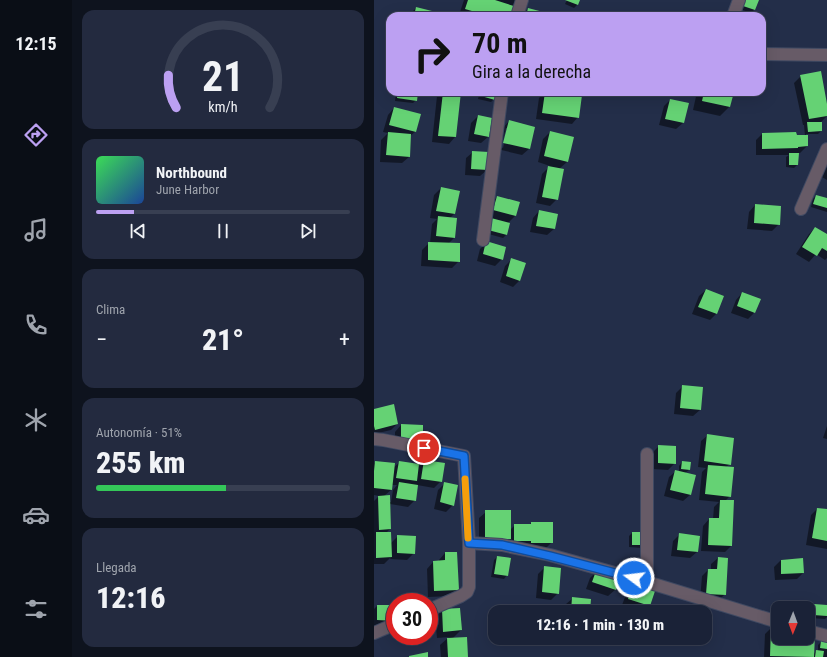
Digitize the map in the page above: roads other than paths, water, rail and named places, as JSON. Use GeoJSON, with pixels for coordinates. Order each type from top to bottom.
{"type":"FeatureCollection","features":[{"type":"Feature","properties":{"kind":"street"},"geometry":{"type":"LineString","coordinates":[[518,12],[522,0]]}},
{"type":"Feature","properties":{"kind":"street"},"geometry":{"type":"LineString","coordinates":[[734,12],[739,0]]}},
{"type":"Feature","properties":{"kind":"street"},"geometry":{"type":"LineString","coordinates":[[766,54],[827,54]]}},
{"type":"Feature","properties":{"kind":"street"},"geometry":{"type":"LineString","coordinates":[[483,240],[501,96]]}},
{"type":"Feature","properties":{"kind":"street"},"geometry":{"type":"LineString","coordinates":[[801,209],[827,148]]}},
{"type":"Feature","properties":{"kind":"street"},"geometry":{"type":"LineString","coordinates":[[374,439],[464,456],[469,543],[469,587],[467,592],[461,596],[438,606]]}},
{"type":"Feature","properties":{"kind":"street"},"geometry":{"type":"LineString","coordinates":[[647,454],[647,582]]}},
{"type":"Feature","properties":{"kind":"street"},"geometry":{"type":"LineString","coordinates":[[469,543],[502,545],[550,556],[647,582],[771,620]]}},
{"type":"Feature","properties":{"kind":"street"},"geometry":{"type":"LineString","coordinates":[[374,633],[386,628]]}},
{"type":"Feature","properties":{"kind":"street"},"geometry":{"type":"LineString","coordinates":[[815,633],[827,636]]}}]}
